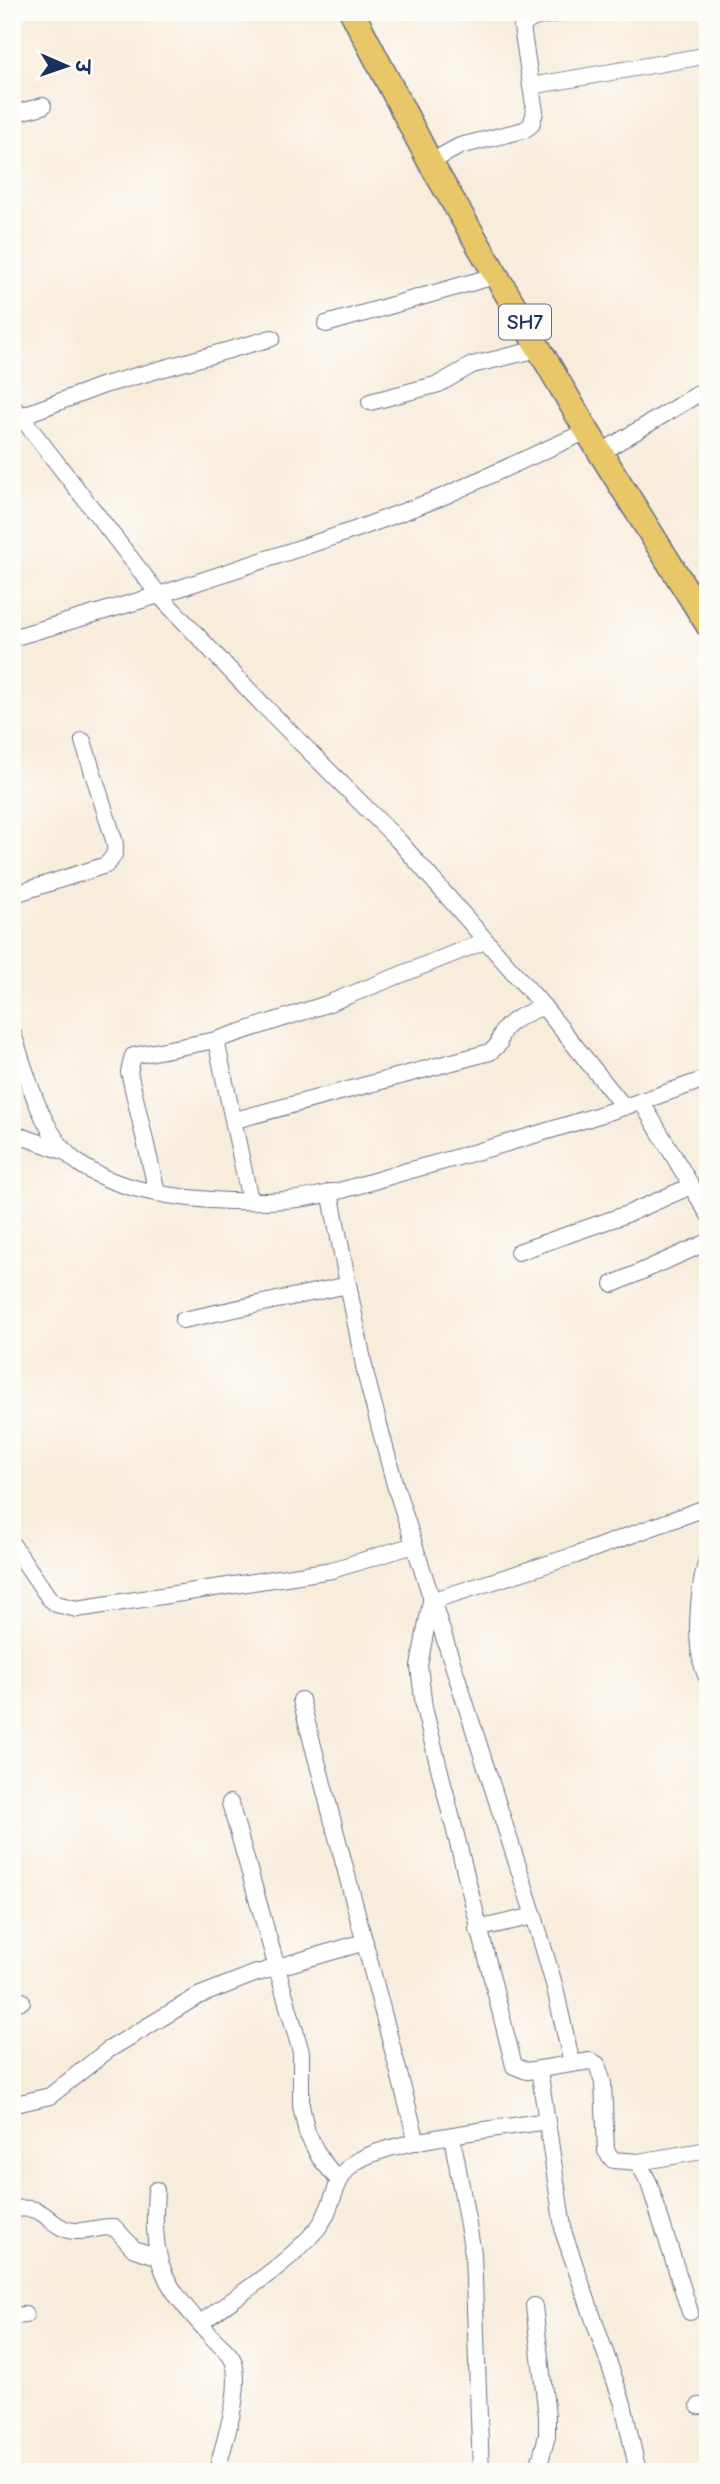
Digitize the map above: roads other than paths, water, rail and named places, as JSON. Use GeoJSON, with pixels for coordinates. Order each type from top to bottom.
{"type":"FeatureCollection","features":[{"type":"Feature","properties":{"kind":"main road","name":"SH7"},"geometry":{"type":"LineString","coordinates":[[352,12],[430,162],[600,453],[707,621]]}},
{"type":"Feature","properties":{"kind":"street"},"geometry":{"type":"LineString","coordinates":[[430,162],[460,146],[524,130],[531,125],[535,112],[522,27],[526,21],[567,12]]}},
{"type":"Feature","properties":{"kind":"street"},"geometry":{"type":"LineString","coordinates":[[531,86],[704,56]]}},
{"type":"Feature","properties":{"kind":"street"},"geometry":{"type":"LineString","coordinates":[[12,114],[43,106]]}},
{"type":"Feature","properties":{"kind":"street"},"geometry":{"type":"LineString","coordinates":[[326,324],[498,275]]}},
{"type":"Feature","properties":{"kind":"street"},"geometry":{"type":"LineString","coordinates":[[272,338],[17,411],[159,595],[263,705],[398,840],[542,1006],[624,1107]]}},
{"type":"Feature","properties":{"kind":"street"},"geometry":{"type":"LineString","coordinates":[[370,402],[439,384],[472,365],[539,348]]}},
{"type":"Feature","properties":{"kind":"street"},"geometry":{"type":"LineString","coordinates":[[600,453],[706,395]]}},
{"type":"Feature","properties":{"kind":"street"},"geometry":{"type":"LineString","coordinates":[[12,638],[159,595],[440,498],[587,431]]}},
{"type":"Feature","properties":{"kind":"street"},"geometry":{"type":"LineString","coordinates":[[12,895],[106,865],[113,858],[116,850],[114,840],[83,741]]}},
{"type":"Feature","properties":{"kind":"street"},"geometry":{"type":"LineString","coordinates":[[157,1192],[130,1072],[130,1062],[141,1053],[216,1040],[401,977],[485,941]]}},
{"type":"Feature","properties":{"kind":"street"},"geometry":{"type":"LineString","coordinates":[[234,1120],[490,1052],[499,1044],[503,1029],[542,1006]]}},
{"type":"Feature","properties":{"kind":"street"},"geometry":{"type":"LineString","coordinates":[[12,1031],[43,1118],[66,1152]]}},
{"type":"Feature","properties":{"kind":"street"},"geometry":{"type":"LineString","coordinates":[[216,1040],[250,1200]]}},
{"type":"Feature","properties":{"kind":"street"},"geometry":{"type":"LineString","coordinates":[[12,1133],[66,1152],[92,1172],[120,1184],[198,1198],[288,1200],[330,1192],[624,1107],[708,1078]]}},
{"type":"Feature","properties":{"kind":"street"},"geometry":{"type":"LineString","coordinates":[[641,1101],[708,1214]]}},
{"type":"Feature","properties":{"kind":"street"},"geometry":{"type":"LineString","coordinates":[[518,1252],[630,1213],[691,1186]]}},
{"type":"Feature","properties":{"kind":"street"},"geometry":{"type":"LineString","coordinates":[[330,1192],[366,1377],[431,1601],[534,1916],[554,1983],[572,2064]]}},
{"type":"Feature","properties":{"kind":"street"},"geometry":{"type":"LineString","coordinates":[[613,1284],[708,1242]]}},
{"type":"Feature","properties":{"kind":"street"},"geometry":{"type":"LineString","coordinates":[[183,1320],[348,1285]]}},
{"type":"Feature","properties":{"kind":"street"},"geometry":{"type":"LineString","coordinates":[[431,1601],[576,1555],[708,1507]]}},
{"type":"Feature","properties":{"kind":"street"},"geometry":{"type":"LineString","coordinates":[[12,1544],[49,1598],[56,1604],[77,1609],[332,1570],[414,1545]]}},
{"type":"Feature","properties":{"kind":"street"},"geometry":{"type":"LineString","coordinates":[[708,1557],[697,1644],[700,1664],[708,1679]]}},
{"type":"Feature","properties":{"kind":"street"},"geometry":{"type":"LineString","coordinates":[[431,1601],[419,1666],[424,1708],[510,2059],[520,2070],[590,2061],[597,2064],[603,2083],[606,2151],[614,2160],[638,2162],[708,2150]]}},
{"type":"Feature","properties":{"kind":"street"},"geometry":{"type":"LineString","coordinates":[[301,1700],[417,2142]]}},
{"type":"Feature","properties":{"kind":"street"},"geometry":{"type":"LineString","coordinates":[[230,1803],[301,2052],[301,2106],[307,2133],[320,2158],[339,2181]]}},
{"type":"Feature","properties":{"kind":"street"},"geometry":{"type":"LineString","coordinates":[[477,1928],[534,1916]]}},
{"type":"Feature","properties":{"kind":"street"},"geometry":{"type":"LineString","coordinates":[[12,2105],[50,2096],[118,2043],[198,1996],[276,1967],[365,1942]]}},
{"type":"Feature","properties":{"kind":"street"},"geometry":{"type":"LineString","coordinates":[[539,2069],[564,2234],[623,2404],[638,2472]]}},
{"type":"Feature","properties":{"kind":"street"},"geometry":{"type":"LineString","coordinates":[[201,2323],[304,2245],[320,2225],[339,2181],[353,2164],[371,2154],[417,2142],[547,2121]]}},
{"type":"Feature","properties":{"kind":"street"},"geometry":{"type":"LineString","coordinates":[[452,2136],[473,2253],[481,2472]]}},
{"type":"Feature","properties":{"kind":"street"},"geometry":{"type":"LineString","coordinates":[[638,2162],[649,2183],[690,2312]]}},
{"type":"Feature","properties":{"kind":"street"},"geometry":{"type":"LineString","coordinates":[[156,2190],[153,2232],[156,2256],[167,2282],[235,2363],[236,2381],[217,2472]]}},
{"type":"Feature","properties":{"kind":"street"},"geometry":{"type":"LineString","coordinates":[[12,2209],[28,2207],[42,2211],[71,2231],[114,2227],[134,2249],[156,2256]]}},
{"type":"Feature","properties":{"kind":"street"},"geometry":{"type":"LineString","coordinates":[[534,2306],[547,2416],[547,2436],[537,2472]]}}]}
